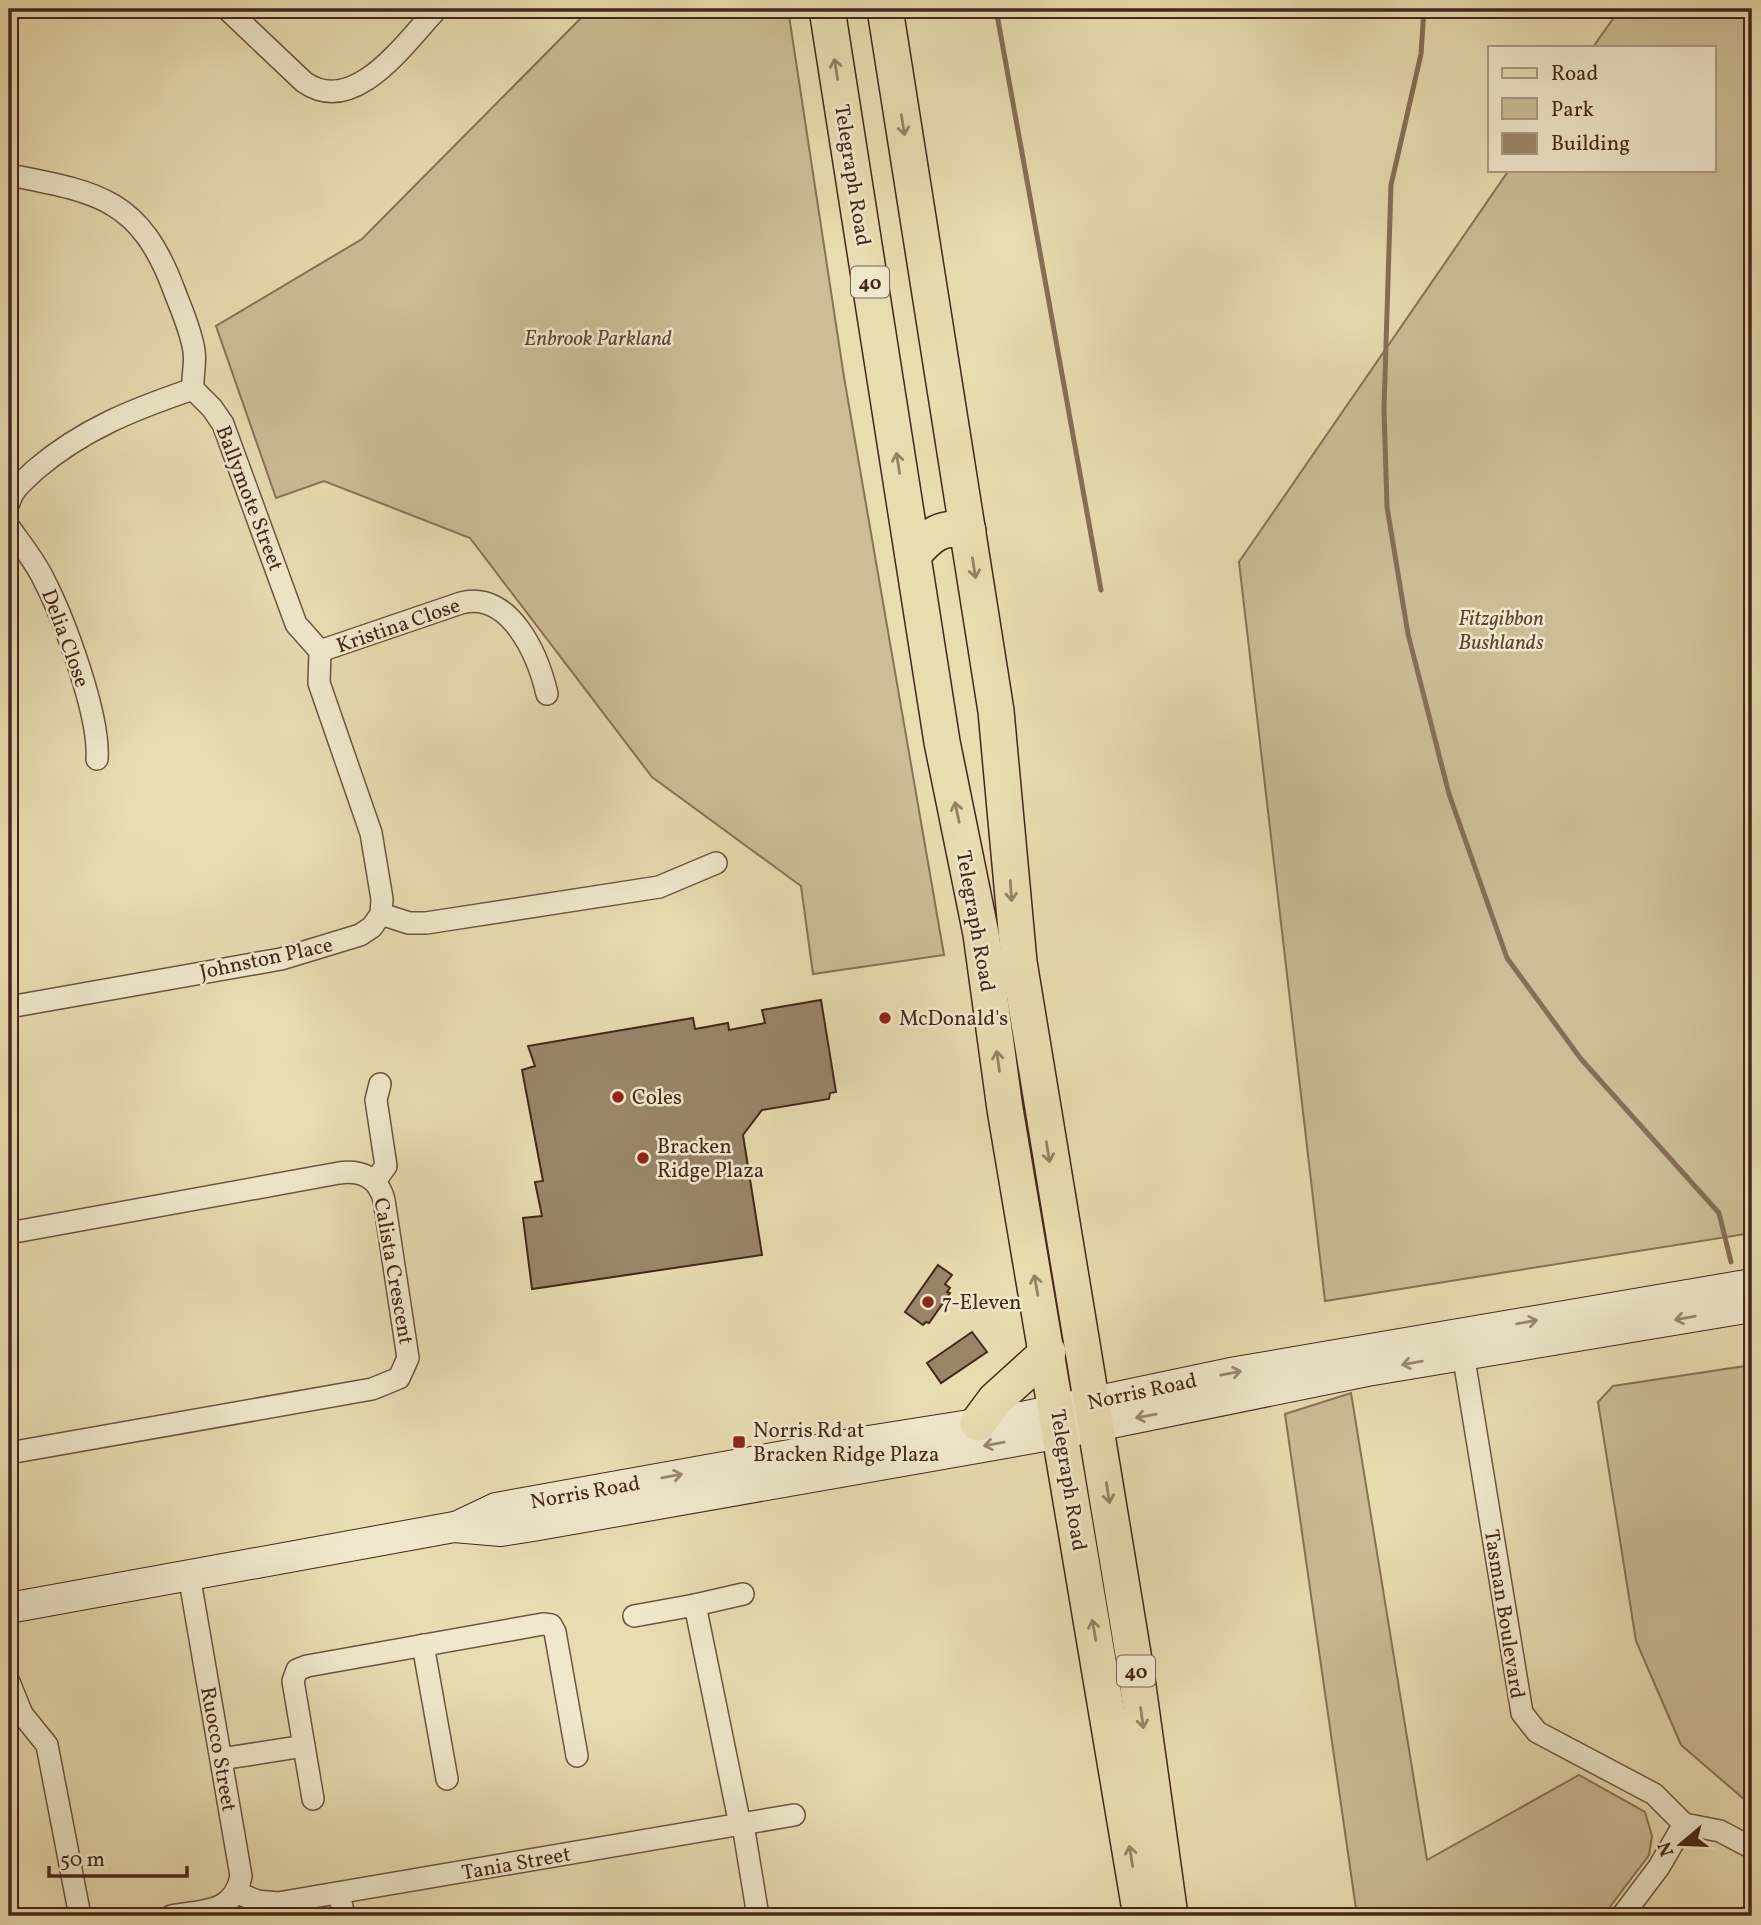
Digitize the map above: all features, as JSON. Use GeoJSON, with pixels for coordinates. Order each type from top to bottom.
{"type":"FeatureCollection","features":[{"type":"Feature","properties":{"kind":"main road","name":"Telegraph Road"},"geometry":{"type":"LineString","coordinates":[[827,9],[942,743],[981,934],[1005,1108],[1060,1421],[1141,1916]]}},
{"type":"Feature","properties":{"kind":"main road","name":"Telegraph Road"},"geometry":{"type":"LineString","coordinates":[[885,9],[1002,752],[1019,962],[1059,1221],[1136,1672],[1170,1916]]}},
{"type":"Feature","properties":{"kind":"main road"},"geometry":{"type":"LineString","coordinates":[[904,499],[922,506],[935,504],[958,477]]}},
{"type":"Feature","properties":{"kind":"main road"},"geometry":{"type":"LineString","coordinates":[[913,555],[929,536],[940,530],[968,531]]}},
{"type":"Feature","properties":{"kind":"main road","name":"Norris Road"},"geometry":{"type":"LineString","coordinates":[[454,1527],[501,1531],[533,1526],[1094,1414],[1367,1371],[1461,1344],[1752,1284]]}},
{"type":"Feature","properties":{"kind":"main road","name":"Norris Road"},"geometry":{"type":"LineString","coordinates":[[1461,1344],[1752,1307]]}},
{"type":"Feature","properties":{"kind":"main road"},"geometry":{"type":"LineString","coordinates":[[978,1423],[995,1401],[1048,1352]]}},
{"type":"Feature","properties":{"kind":"main road","name":"Norris Road"},"geometry":{"type":"LineString","coordinates":[[9,1608],[454,1527],[496,1508],[978,1423],[1060,1421]]}},
{"type":"Feature","properties":{"kind":"street"},"geometry":{"type":"LineString","coordinates":[[227,9],[304,82],[320,89],[337,91],[367,80],[437,9]]}},
{"type":"Feature","properties":{"kind":"street"},"geometry":{"type":"LineString","coordinates":[[9,175],[96,195],[124,212],[146,233],[165,267],[192,342],[193,389],[119,415],[88,431],[56,452],[17,487],[9,503]]}},
{"type":"Feature","properties":{"kind":"street","name":"Ballymote Street"},"geometry":{"type":"LineString","coordinates":[[193,389],[223,424],[296,624],[320,651]]}},
{"type":"Feature","properties":{"kind":"street","name":"Delia Close"},"geometry":{"type":"LineString","coordinates":[[9,527],[35,562],[52,596],[95,718],[97,760]]}},
{"type":"Feature","properties":{"kind":"street","name":"Kristina Close"},"geometry":{"type":"LineString","coordinates":[[320,651],[461,603],[486,600],[500,608],[533,651],[547,694]]}},
{"type":"Feature","properties":{"kind":"street"},"geometry":{"type":"LineString","coordinates":[[320,651],[319,683],[371,833],[382,891],[381,914],[409,923],[426,923],[659,887],[716,863]]}},
{"type":"Feature","properties":{"kind":"street","name":"Johnston Place"},"geometry":{"type":"LineString","coordinates":[[9,1007],[303,954],[366,932],[381,914]]}},
{"type":"Feature","properties":{"kind":"street"},"geometry":{"type":"LineString","coordinates":[[375,1181],[386,1166],[376,1100],[380,1084]]}},
{"type":"Feature","properties":{"kind":"street","name":"Calista Crescent"},"geometry":{"type":"LineString","coordinates":[[9,1233],[340,1173],[362,1173],[375,1181],[384,1200],[407,1345],[407,1365],[399,1378],[372,1389],[9,1454]]}},
{"type":"Feature","properties":{"kind":"street","name":"Tasman Boulevard"},"geometry":{"type":"LineString","coordinates":[[1461,1344],[1522,1713],[1537,1732],[1654,1794],[1684,1824]]}},
{"type":"Feature","properties":{"kind":"street","name":"Ruocco Street"},"geometry":{"type":"LineString","coordinates":[[189,1576],[241,1876],[238,1893]]}},
{"type":"Feature","properties":{"kind":"street"},"geometry":{"type":"LineString","coordinates":[[634,1616],[743,1594]]}},
{"type":"Feature","properties":{"kind":"street"},"geometry":{"type":"LineString","coordinates":[[695,1605],[758,1916]]}},
{"type":"Feature","properties":{"kind":"street"},"geometry":{"type":"LineString","coordinates":[[313,1799],[293,1681],[298,1670],[307,1666],[543,1624],[551,1625],[555,1632],[577,1756]]}},
{"type":"Feature","properties":{"kind":"street"},"geometry":{"type":"LineString","coordinates":[[423,1645],[447,1779]]}},
{"type":"Feature","properties":{"kind":"street"},"geometry":{"type":"LineString","coordinates":[[9,1682],[22,1714],[47,1745],[80,1916]]}},
{"type":"Feature","properties":{"kind":"street"},"geometry":{"type":"LineString","coordinates":[[221,1759],[304,1746]]}},
{"type":"Feature","properties":{"kind":"street","name":"Tania Street"},"geometry":{"type":"LineString","coordinates":[[238,1893],[257,1901],[278,1903],[794,1815]]}},
{"type":"Feature","properties":{"kind":"street"},"geometry":{"type":"LineString","coordinates":[[1622,1916],[1663,1861],[1684,1824],[1720,1831],[1752,1848]]}},
{"type":"Feature","properties":{"kind":"street"},"geometry":{"type":"LineString","coordinates":[[171,1916],[222,1907],[238,1893]]}},
{"type":"Feature","properties":{"kind":"street"},"geometry":{"type":"LineString","coordinates":[[339,1893],[344,1916]]}},
{"type":"Feature","properties":{"kind":"green space","name":"Enbrook Parkland"},"geometry":{"type":"Polygon","coordinates":[[[590,9],[788,9],[844,377],[944,955],[813,974],[801,886],[652,777],[470,538],[324,481],[276,498],[216,326],[362,239],[590,9]]]}},
{"type":"Feature","properties":{"kind":"green space","name":"Fitzgibbon Bushlands"},"geometry":{"type":"Polygon","coordinates":[[[1620,9],[1752,9],[1752,1233],[1325,1301],[1239,562],[1508,172],[1716,172],[1716,46],[1594,46],[1620,9]]]}},
{"type":"Feature","properties":{"kind":"green space"},"geometry":{"type":"Polygon","coordinates":[[[1752,1365],[1752,1806],[1681,1745],[1636,1641],[1598,1402],[1613,1386],[1752,1365]]]}},
{"type":"Feature","properties":{"kind":"green space"},"geometry":{"type":"Polygon","coordinates":[[[1351,1393],[1427,1860],[1579,1775],[1645,1812],[1652,1836],[1649,1855],[1603,1916],[1357,1916],[1285,1414],[1351,1393]]]}},
{"type":"Feature","properties":{"kind":"building","name":"Bracken Ridge Plaza"},"geometry":{"type":"Polygon","coordinates":[[[821,1000],[836,1092],[830,1093],[829,1099],[762,1110],[743,1135],[762,1255],[532,1289],[523,1218],[542,1216],[535,1182],[543,1181],[522,1070],[535,1066],[528,1046],[693,1018],[695,1029],[728,1023],[729,1030],[765,1023],[762,1010],[821,1000]]]}},
{"type":"Feature","properties":{"kind":"building","name":"7-Eleven"},"geometry":{"type":"Polygon","coordinates":[[[938,1265],[952,1275],[945,1284],[950,1288],[947,1292],[950,1293],[929,1323],[923,1325],[905,1312],[938,1265]]]}},
{"type":"Feature","properties":{"kind":"building"},"geometry":{"type":"Polygon","coordinates":[[[972,1332],[987,1352],[941,1383],[927,1363],[972,1332]]]}},
{"type":"Feature","properties":{"kind":"waterway"},"geometry":{"type":"LineString","coordinates":[[996,9],[1101,590]]}},
{"type":"Feature","properties":{"kind":"waterway"},"geometry":{"type":"LineString","coordinates":[[1424,9],[1421,54],[1391,185],[1384,409],[1387,507],[1408,634],[1449,794],[1507,958],[1581,1059],[1719,1213],[1731,1262]]}},
{"type":"Feature","properties":{"kind":"waterway"},"geometry":{"type":"LineString","coordinates":[[1746,1352],[1752,1401]]}},
{"type":"Feature","properties":{"kind":"place","name":"McDonald's"},"geometry":{"type":"Point","coordinates":[885,1018]}},
{"type":"Feature","properties":{"kind":"place","name":"Coles"},"geometry":{"type":"Point","coordinates":[618,1097]}},
{"type":"Feature","properties":{"kind":"place","name":"Bracken Ridge Plaza"},"geometry":{"type":"Point","coordinates":[643,1158]}},
{"type":"Feature","properties":{"kind":"place","name":"7-Eleven"},"geometry":{"type":"Point","coordinates":[928,1302]}},
{"type":"Feature","properties":{"kind":"place","name":"Norris Rd at Bracken Ridge Plaza"},"geometry":{"type":"Point","coordinates":[739,1442]}}]}
